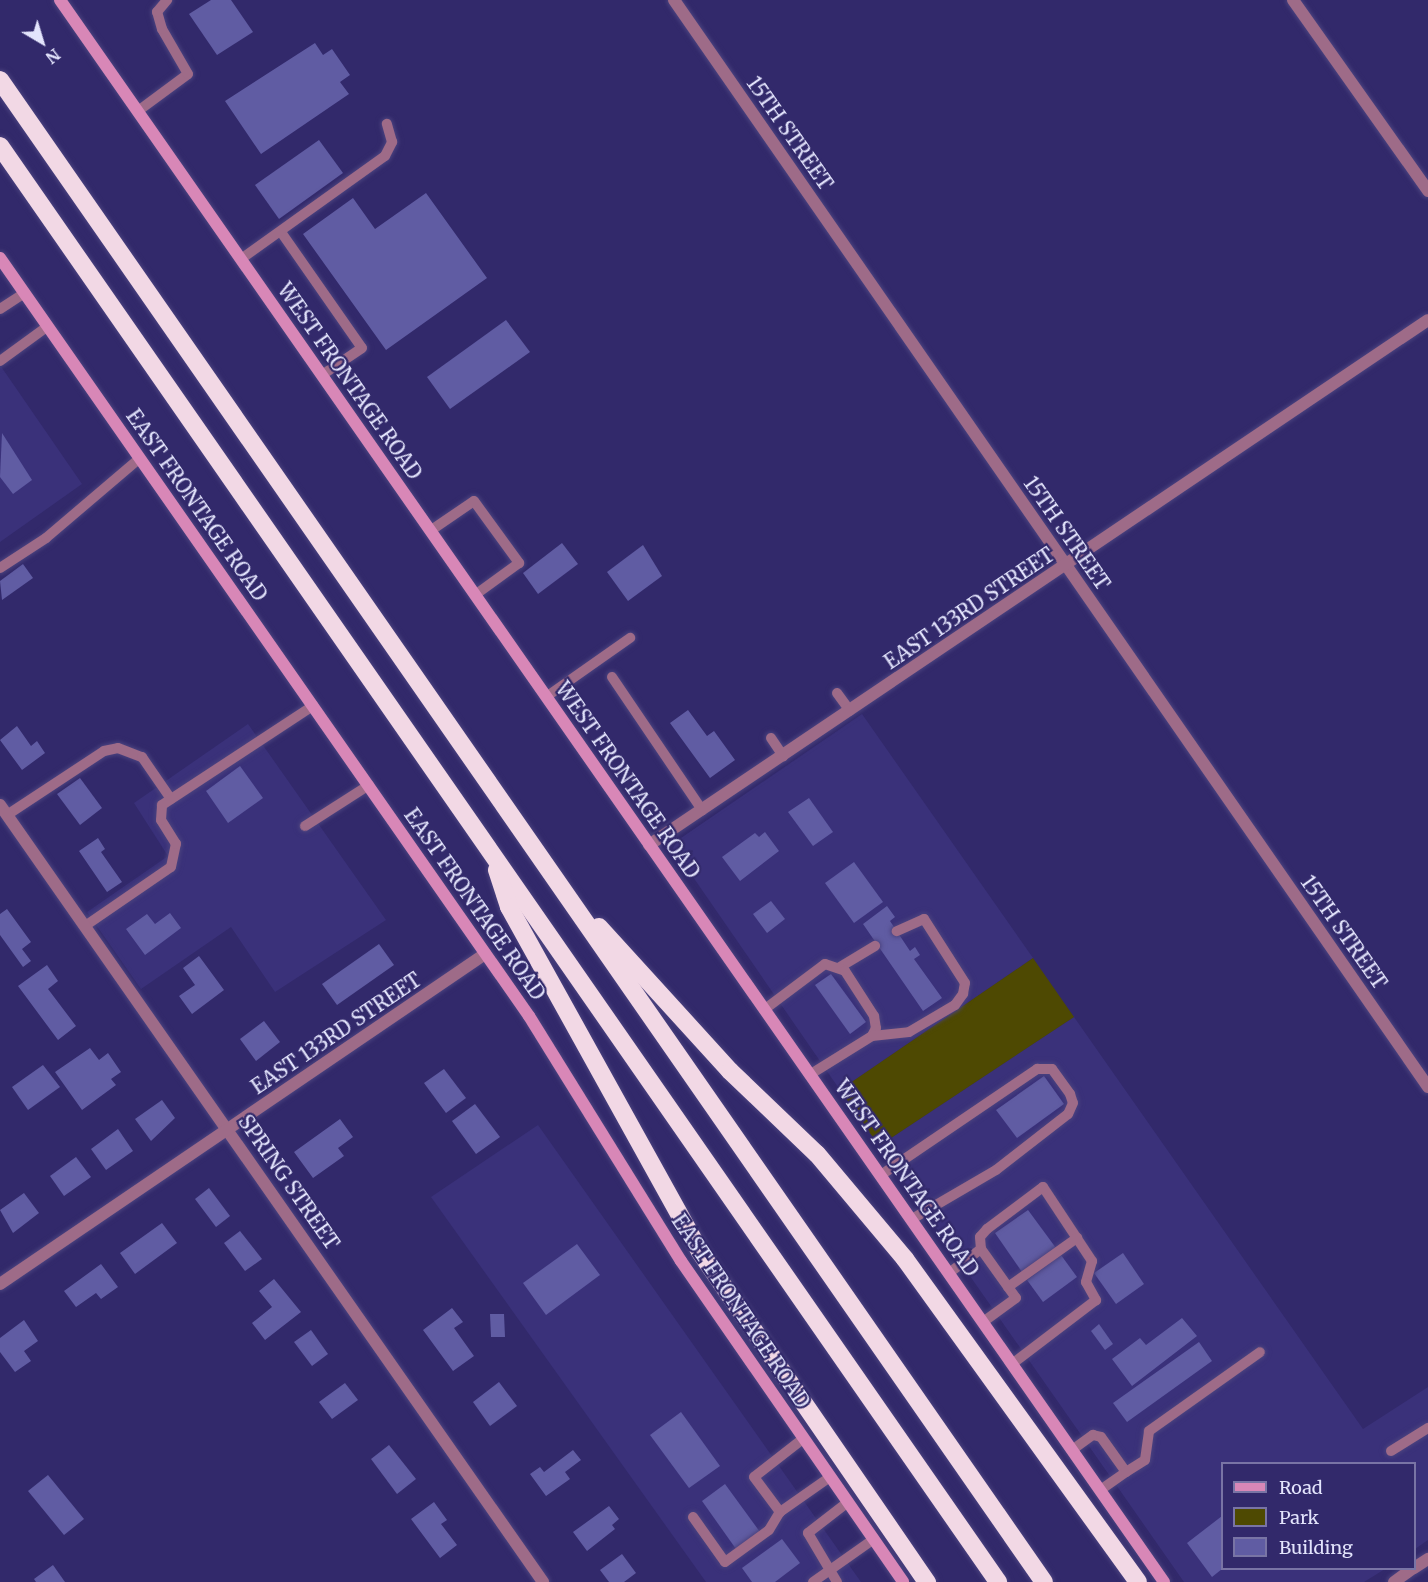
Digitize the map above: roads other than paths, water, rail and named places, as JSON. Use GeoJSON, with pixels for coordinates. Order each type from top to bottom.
{"type":"FeatureCollection","features":[{"type":"Feature","properties":{"kind":"highway"},"geometry":{"type":"LineString","coordinates":[[0,80],[1044,1582]]}},
{"type":"Feature","properties":{"kind":"highway"},"geometry":{"type":"LineString","coordinates":[[0,146],[998,1582]]}},
{"type":"Feature","properties":{"kind":"highway"},"geometry":{"type":"LineString","coordinates":[[490,849],[509,906],[676,1212],[739,1311],[927,1582]]}},
{"type":"Feature","properties":{"kind":"highway"},"geometry":{"type":"LineString","coordinates":[[550,873],[730,1071],[817,1154],[890,1241],[1138,1582]]}},
{"type":"Feature","properties":{"kind":"street","name":"15TH STREET"},"geometry":{"type":"LineString","coordinates":[[674,0],[1428,1087]]}},
{"type":"Feature","properties":{"kind":"street"},"geometry":{"type":"LineString","coordinates":[[1293,0],[1428,191]]}},
{"type":"Feature","properties":{"kind":"street","name":"WEST FRONTAGE ROAD"},"geometry":{"type":"LineString","coordinates":[[63,1],[1164,1582]]}},
{"type":"Feature","properties":{"kind":"street","name":"EAST FRONTAGE ROAD"},"geometry":{"type":"LineString","coordinates":[[0,258],[529,1016],[618,1165],[903,1582]]}},
{"type":"Feature","properties":{"kind":"street","name":"EAST 133RD STREET"},"geometry":{"type":"LineString","coordinates":[[649,845],[1066,567],[1428,320]]}},
{"type":"Feature","properties":{"kind":"street","name":"SPRING STREET"},"geometry":{"type":"LineString","coordinates":[[3,810],[543,1582]]}},
{"type":"Feature","properties":{"kind":"street","name":"EAST 133RD STREET"},"geometry":{"type":"LineString","coordinates":[[0,1284],[485,954]]}},
{"type":"Feature","properties":{"kind":"street"},"geometry":{"type":"LineString","coordinates":[[1394,1582],[1411,1570]]}},
{"type":"Feature","properties":{"kind":"lane"},"geometry":{"type":"LineString","coordinates":[[138,111],[188,74],[162,28],[157,12],[167,0]]}},
{"type":"Feature","properties":{"kind":"lane"},"geometry":{"type":"LineString","coordinates":[[241,259],[385,156],[392,142],[387,124]]}},
{"type":"Feature","properties":{"kind":"lane"},"geometry":{"type":"LineString","coordinates":[[280,231],[362,348],[322,375]]}},
{"type":"Feature","properties":{"kind":"lane"},"geometry":{"type":"LineString","coordinates":[[0,309],[25,293]]}},
{"type":"Feature","properties":{"kind":"lane"},"geometry":{"type":"LineString","coordinates":[[0,361],[48,326]]}},
{"type":"Feature","properties":{"kind":"lane"},"geometry":{"type":"LineString","coordinates":[[0,568],[40,544],[140,458]]}},
{"type":"Feature","properties":{"kind":"lane"},"geometry":{"type":"LineString","coordinates":[[430,531],[474,501],[519,563],[475,595]]}},
{"type":"Feature","properties":{"kind":"lane"},"geometry":{"type":"LineString","coordinates":[[546,697],[630,638]]}},
{"type":"Feature","properties":{"kind":"lane"},"geometry":{"type":"LineString","coordinates":[[612,677],[702,810]]}},
{"type":"Feature","properties":{"kind":"lane"},"geometry":{"type":"LineString","coordinates":[[837,693],[850,711]]}},
{"type":"Feature","properties":{"kind":"lane"},"geometry":{"type":"LineString","coordinates":[[85,926],[171,867],[176,844],[159,813],[171,799],[313,706]]}},
{"type":"Feature","properties":{"kind":"lane"},"geometry":{"type":"LineString","coordinates":[[771,738],[783,756]]}},
{"type":"Feature","properties":{"kind":"lane"},"geometry":{"type":"LineString","coordinates":[[3,810],[104,751],[118,748],[142,757],[171,799]]}},
{"type":"Feature","properties":{"kind":"lane"},"geometry":{"type":"LineString","coordinates":[[305,826],[369,785]]}},
{"type":"Feature","properties":{"kind":"lane"},"geometry":{"type":"LineString","coordinates":[[811,1074],[872,1036],[909,1032],[955,1005],[963,994],[965,983],[924,919],[918,918],[897,931]]}},
{"type":"Feature","properties":{"kind":"lane"},"geometry":{"type":"LineString","coordinates":[[765,1009],[825,964],[840,967],[875,946]]}},
{"type":"Feature","properties":{"kind":"lane"},"geometry":{"type":"LineString","coordinates":[[840,967],[874,1016],[872,1036]]}},
{"type":"Feature","properties":{"kind":"lane"},"geometry":{"type":"LineString","coordinates":[[881,1175],[1036,1069],[1052,1069],[1070,1094],[1073,1108],[1068,1114],[996,1170],[912,1219]]}},
{"type":"Feature","properties":{"kind":"lane"},"geometry":{"type":"LineString","coordinates":[[983,1323],[1017,1298],[981,1249],[980,1237],[987,1229],[1043,1187],[1092,1261],[1086,1282],[1096,1300],[1012,1364]]}},
{"type":"Feature","properties":{"kind":"lane"},"geometry":{"type":"LineString","coordinates":[[1008,1287],[1077,1238]]}},
{"type":"Feature","properties":{"kind":"lane"},"geometry":{"type":"LineString","coordinates":[[949,1273],[981,1249]]}},
{"type":"Feature","properties":{"kind":"lane"},"geometry":{"type":"LineString","coordinates":[[1100,1490],[1145,1460],[1149,1431],[1260,1352]]}},
{"type":"Feature","properties":{"kind":"lane"},"geometry":{"type":"LineString","coordinates":[[1391,1451],[1428,1428]]}},
{"type":"Feature","properties":{"kind":"lane"},"geometry":{"type":"LineString","coordinates":[[1072,1450],[1093,1435],[1101,1437],[1126,1472]]}},
{"type":"Feature","properties":{"kind":"lane"},"geometry":{"type":"LineString","coordinates":[[780,1512],[754,1477],[804,1438]]}},
{"type":"Feature","properties":{"kind":"lane"},"geometry":{"type":"LineString","coordinates":[[693,1517],[725,1562],[769,1530],[780,1512],[830,1477]]}},
{"type":"Feature","properties":{"kind":"lane"},"geometry":{"type":"LineString","coordinates":[[837,1582],[808,1533],[848,1502]]}},
{"type":"Feature","properties":{"kind":"lane"},"geometry":{"type":"LineString","coordinates":[[813,1582],[874,1539]]}}]}
